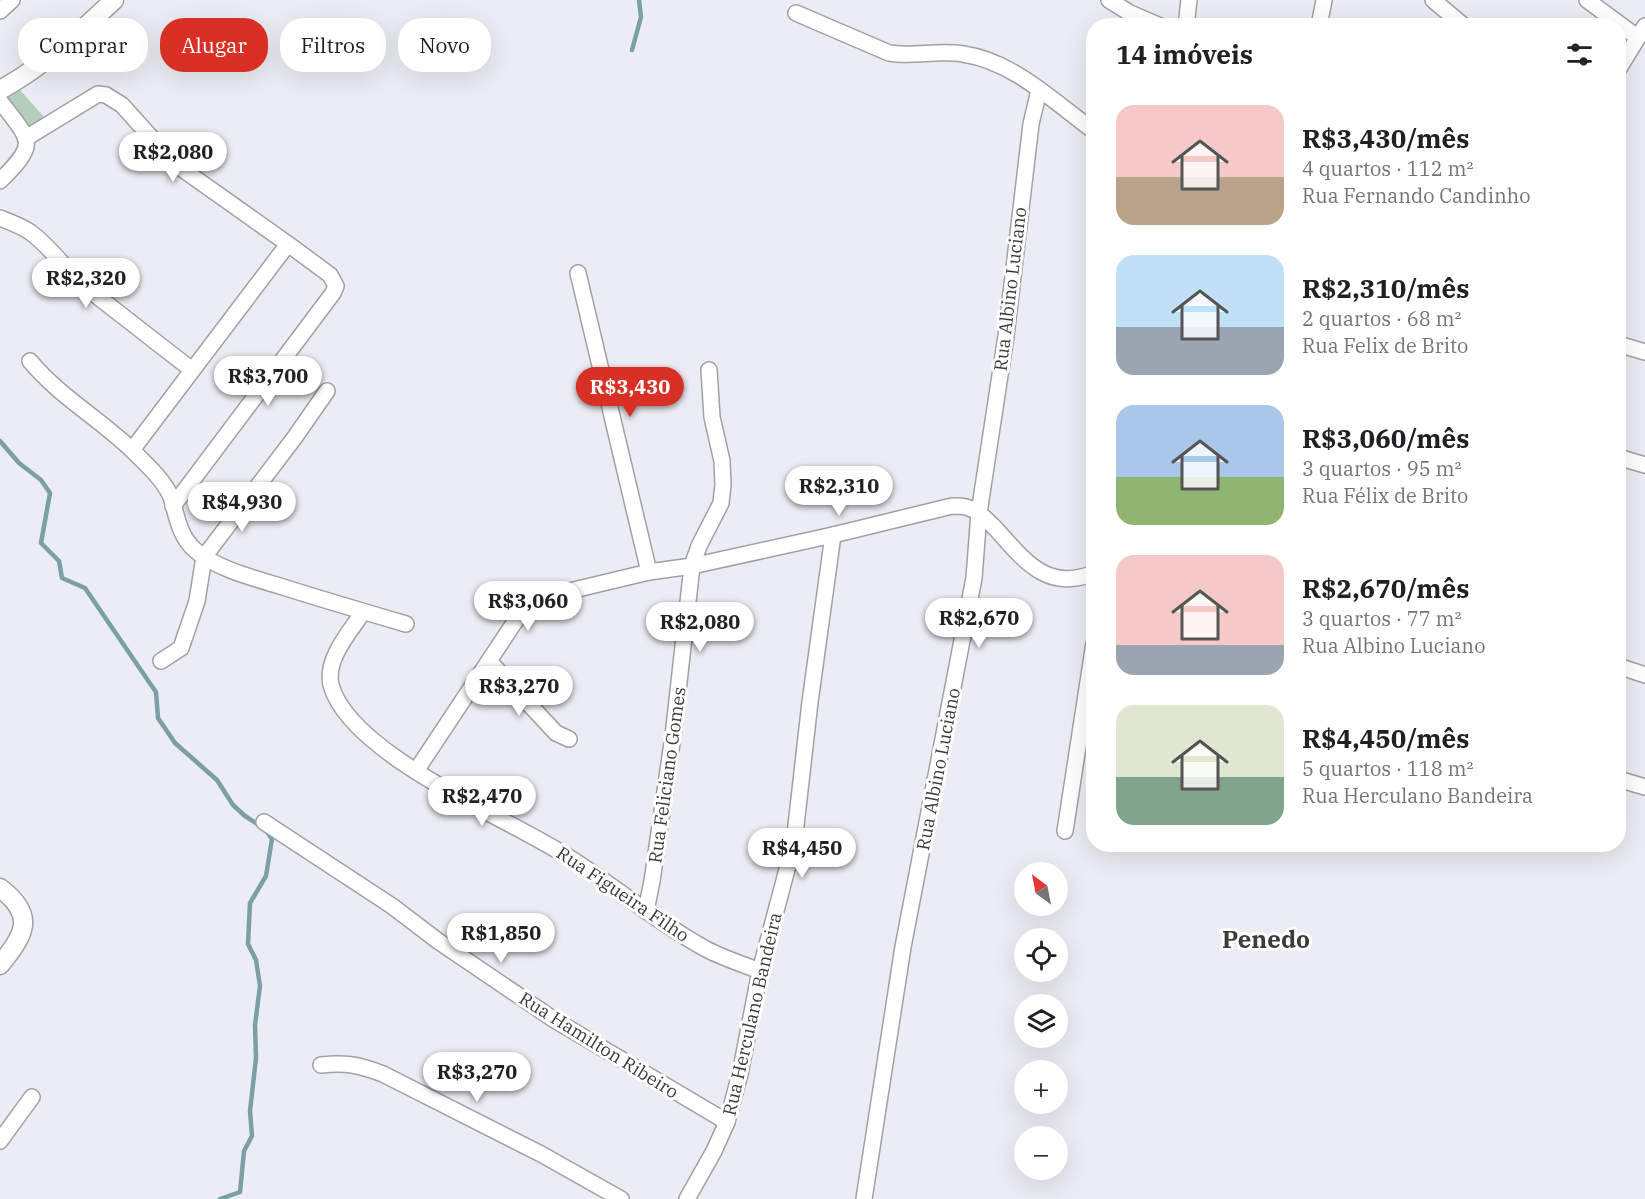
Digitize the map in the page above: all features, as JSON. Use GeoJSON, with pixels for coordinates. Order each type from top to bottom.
{"type":"FeatureCollection","features":[{"type":"Feature","properties":{"kind":"street"},"geometry":{"type":"LineString","coordinates":[[0,11],[12,0]]}},
{"type":"Feature","properties":{"kind":"street"},"geometry":{"type":"LineString","coordinates":[[0,90],[32,72],[59,52],[114,0]]}},
{"type":"Feature","properties":{"kind":"street"},"geometry":{"type":"LineString","coordinates":[[1109,0],[1142,18]]}},
{"type":"Feature","properties":{"kind":"street"},"geometry":{"type":"LineString","coordinates":[[1187,18],[1190,0]]}},
{"type":"Feature","properties":{"kind":"street"},"geometry":{"type":"LineString","coordinates":[[1321,18],[1324,0]]}},
{"type":"Feature","properties":{"kind":"street"},"geometry":{"type":"LineString","coordinates":[[1433,0],[1454,18]]}},
{"type":"Feature","properties":{"kind":"street"},"geometry":{"type":"LineString","coordinates":[[1587,0],[1617,18]]}},
{"type":"Feature","properties":{"kind":"street"},"geometry":{"type":"LineString","coordinates":[[796,13],[889,53],[900,55],[942,53],[977,56],[1001,67],[1039,90],[1086,125]]}},
{"type":"Feature","properties":{"kind":"street"},"geometry":{"type":"LineString","coordinates":[[1626,23],[1641,32],[1626,57]]}},
{"type":"Feature","properties":{"kind":"street","name":"Rua Albino Luciano"},"geometry":{"type":"LineString","coordinates":[[864,1199],[903,947],[973,588],[980,513],[1006,336],[1030,124],[1039,90]]}},
{"type":"Feature","properties":{"kind":"street"},"geometry":{"type":"LineString","coordinates":[[26,138],[82,102],[98,94],[106,95],[122,105],[174,164],[330,275],[336,289],[173,506]]}},
{"type":"Feature","properties":{"kind":"street"},"geometry":{"type":"LineString","coordinates":[[0,101],[26,138],[26,148],[21,160],[0,181]]}},
{"type":"Feature","properties":{"kind":"street"},"geometry":{"type":"LineString","coordinates":[[0,218],[28,230],[84,286],[192,370]]}},
{"type":"Feature","properties":{"kind":"street"},"geometry":{"type":"LineString","coordinates":[[132,450],[288,244]]}},
{"type":"Feature","properties":{"kind":"street"},"geometry":{"type":"LineString","coordinates":[[578,273],[649,572]]}},
{"type":"Feature","properties":{"kind":"street"},"geometry":{"type":"LineString","coordinates":[[1626,346],[1645,352]]}},
{"type":"Feature","properties":{"kind":"street"},"geometry":{"type":"LineString","coordinates":[[30,361],[63,394],[132,450],[162,483],[170,495],[177,521],[184,534],[194,549],[204,557],[254,578],[406,624]]}},
{"type":"Feature","properties":{"kind":"street","name":"Rua Feliciano Gomes"},"geometry":{"type":"LineString","coordinates":[[646,911],[674,736],[692,566],[699,546],[721,503],[722,461],[712,417],[709,370]]}},
{"type":"Feature","properties":{"kind":"street"},"geometry":{"type":"LineString","coordinates":[[161,661],[181,648],[197,601],[204,557],[327,392]]}},
{"type":"Feature","properties":{"kind":"street"},"geometry":{"type":"LineString","coordinates":[[1626,459],[1645,465]]}},
{"type":"Feature","properties":{"kind":"street"},"geometry":{"type":"LineString","coordinates":[[416,771],[518,616],[534,603],[557,594],[649,572],[692,566],[833,535],[952,506],[966,507],[980,513],[1034,568],[1050,577],[1065,580],[1086,575]]}},
{"type":"Feature","properties":{"kind":"street","name":"Rua Herculano Bandeira"},"geometry":{"type":"LineString","coordinates":[[691,1197],[727,1122],[740,1074],[760,971],[794,843],[810,702],[833,535]]}},
{"type":"Feature","properties":{"kind":"street","name":"Rua Figueira Filho"},"geometry":{"type":"LineString","coordinates":[[363,612],[334,659],[330,674],[331,685],[336,698],[358,726],[380,746],[436,784],[570,858],[707,950],[760,971]]}},
{"type":"Feature","properties":{"kind":"street"},"geometry":{"type":"LineString","coordinates":[[489,661],[556,733],[569,739]]}},
{"type":"Feature","properties":{"kind":"street"},"geometry":{"type":"LineString","coordinates":[[1626,669],[1645,675]]}},
{"type":"Feature","properties":{"kind":"street"},"geometry":{"type":"LineString","coordinates":[[1065,831],[1086,695]]}},
{"type":"Feature","properties":{"kind":"street"},"geometry":{"type":"LineString","coordinates":[[1626,781],[1645,787]]}},
{"type":"Feature","properties":{"kind":"street","name":"Rua Hamilton Ribeiro"},"geometry":{"type":"LineString","coordinates":[[264,822],[392,906],[553,1019],[727,1122]]}},
{"type":"Feature","properties":{"kind":"street"},"geometry":{"type":"LineString","coordinates":[[0,888],[18,906],[24,928],[16,945],[0,965]]}},
{"type":"Feature","properties":{"kind":"street"},"geometry":{"type":"LineString","coordinates":[[321,1065],[342,1062],[360,1065],[383,1074],[541,1154],[621,1199]]}},
{"type":"Feature","properties":{"kind":"street"},"geometry":{"type":"LineString","coordinates":[[0,1141],[32,1097]]}},
{"type":"Feature","properties":{"kind":"green space"},"geometry":{"type":"Polygon","coordinates":[[[19,89],[45,118],[31,127],[27,127],[4,97],[19,89]]]}},
{"type":"Feature","properties":{"kind":"waterway"},"geometry":{"type":"LineString","coordinates":[[632,50],[641,17],[639,0]]}},
{"type":"Feature","properties":{"kind":"waterway"},"geometry":{"type":"LineString","coordinates":[[0,441],[19,463],[41,480],[50,493],[41,543],[59,561],[62,578],[85,588],[156,692],[158,718],[175,743],[217,780],[233,805],[265,829],[272,839],[266,876],[250,903],[248,944],[256,960],[260,986],[255,1025],[256,1058],[250,1111],[252,1136],[244,1151],[240,1192],[220,1199]]}},
{"type":"Feature","properties":{"kind":"district","name":"Penedo"},"geometry":{"type":"Point","coordinates":[1266,939]}}]}
